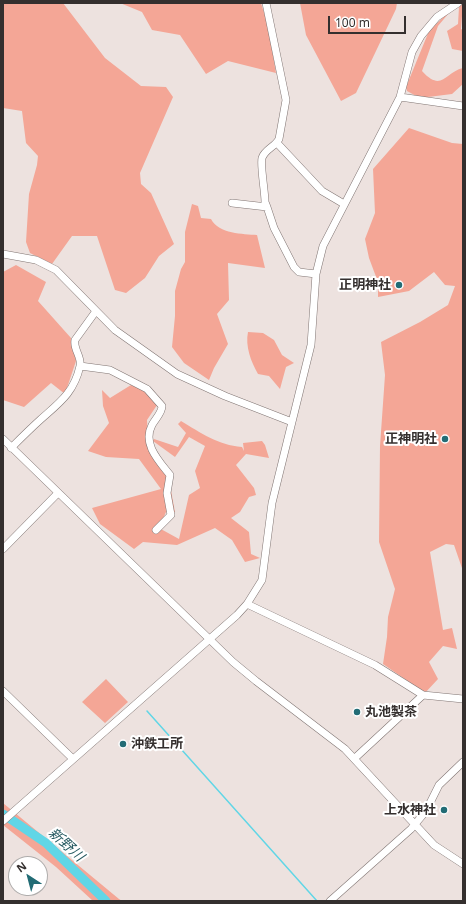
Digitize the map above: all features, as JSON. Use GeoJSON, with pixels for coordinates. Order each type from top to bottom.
{"type":"FeatureCollection","features":[{"type":"Feature","properties":{"kind":"street"},"geometry":{"type":"LineString","coordinates":[[266,3],[286,100],[277,143],[269,148],[262,157],[265,202],[274,228],[294,267],[299,272],[316,274]]}},
{"type":"Feature","properties":{"kind":"street"},"geometry":{"type":"LineString","coordinates":[[3,822],[247,604],[262,580],[272,503],[311,345],[316,274],[323,246],[400,97],[412,52],[421,36],[437,17],[458,3]]}},
{"type":"Feature","properties":{"kind":"street"},"geometry":{"type":"LineString","coordinates":[[400,97],[463,106]]}},
{"type":"Feature","properties":{"kind":"street"},"geometry":{"type":"LineString","coordinates":[[277,143],[322,191],[344,204]]}},
{"type":"Feature","properties":{"kind":"street"},"geometry":{"type":"LineString","coordinates":[[232,203],[267,207]]}},
{"type":"Feature","properties":{"kind":"street"},"geometry":{"type":"LineString","coordinates":[[3,254],[36,260],[56,270],[114,330],[177,374],[292,422]]}},
{"type":"Feature","properties":{"kind":"street"},"geometry":{"type":"LineString","coordinates":[[11,448],[41,419],[61,403],[71,390],[80,366],[80,358],[74,344],[75,340],[96,311]]}},
{"type":"Feature","properties":{"kind":"street"},"geometry":{"type":"LineString","coordinates":[[80,366],[110,370],[147,389],[162,406],[162,410],[151,426],[149,436],[155,456],[170,475],[167,493],[172,515],[156,530]]}},
{"type":"Feature","properties":{"kind":"street"},"geometry":{"type":"LineString","coordinates":[[3,439],[209,639],[256,681],[355,758],[434,845],[453,859],[463,864]]}},
{"type":"Feature","properties":{"kind":"street"},"geometry":{"type":"LineString","coordinates":[[3,549],[58,493]]}},
{"type":"Feature","properties":{"kind":"street"},"geometry":{"type":"LineString","coordinates":[[247,604],[375,665],[423,695],[463,699]]}},
{"type":"Feature","properties":{"kind":"street"},"geometry":{"type":"LineString","coordinates":[[3,691],[73,759]]}},
{"type":"Feature","properties":{"kind":"street"},"geometry":{"type":"LineString","coordinates":[[355,758],[423,695]]}},
{"type":"Feature","properties":{"kind":"street"},"geometry":{"type":"LineString","coordinates":[[330,901],[416,824],[426,811],[439,785],[463,762]]}},
{"type":"Feature","properties":{"kind":"shaded area"},"geometry":{"type":"Polygon","coordinates":[[[3,3],[63,3],[105,58],[141,86],[166,87],[173,97],[140,173],[141,184],[151,193],[174,244],[159,256],[145,278],[126,293],[115,290],[97,236],[72,236],[52,264],[30,253],[26,242],[29,194],[38,156],[26,143],[22,111],[3,108],[3,3]]]}},
{"type":"Feature","properties":{"kind":"shaded area"},"geometry":{"type":"Polygon","coordinates":[[[120,3],[261,3],[268,25],[276,73],[228,61],[206,74],[180,35],[152,30],[142,12],[120,3]]]}},
{"type":"Feature","properties":{"kind":"shaded area"},"geometry":{"type":"Polygon","coordinates":[[[300,3],[397,3],[396,9],[356,93],[341,101],[306,35],[300,3]]]}},
{"type":"Feature","properties":{"kind":"shaded area"},"geometry":{"type":"Polygon","coordinates":[[[463,3],[461,29],[463,30],[463,51],[452,49],[447,31],[458,24],[459,7],[463,3]]]}},
{"type":"Feature","properties":{"kind":"shaded area"},"geometry":{"type":"Polygon","coordinates":[[[454,7],[438,26],[422,71],[434,80],[439,81],[463,68],[463,84],[452,94],[420,98],[407,91],[406,87],[429,31],[454,7]]]}},
{"type":"Feature","properties":{"kind":"shaded area"},"geometry":{"type":"Polygon","coordinates":[[[409,128],[452,143],[463,144],[463,571],[454,545],[446,544],[430,552],[443,630],[452,628],[457,649],[443,646],[429,662],[438,679],[425,693],[383,664],[388,617],[395,589],[379,542],[380,446],[385,375],[381,342],[420,322],[448,305],[455,286],[445,285],[434,272],[409,291],[378,297],[378,282],[369,258],[365,239],[375,213],[373,169],[409,128]]]}},
{"type":"Feature","properties":{"kind":"shaded area"},"geometry":{"type":"Polygon","coordinates":[[[192,204],[198,206],[201,218],[211,219],[220,228],[232,232],[257,235],[265,268],[228,263],[229,300],[217,314],[228,344],[209,380],[184,363],[172,347],[175,316],[175,291],[181,269],[185,262],[185,232],[192,204]]]}},
{"type":"Feature","properties":{"kind":"shaded area"},"geometry":{"type":"Polygon","coordinates":[[[16,265],[46,282],[38,301],[71,338],[76,361],[65,394],[51,383],[24,407],[3,400],[3,272],[16,265]]]}},
{"type":"Feature","properties":{"kind":"shaded area"},"geometry":{"type":"Polygon","coordinates":[[[248,332],[263,333],[274,340],[282,355],[294,363],[286,367],[280,389],[269,376],[258,374],[249,354],[247,343],[248,332]]]}},
{"type":"Feature","properties":{"kind":"shaded area"},"geometry":{"type":"Polygon","coordinates":[[[131,385],[147,392],[157,405],[147,420],[148,439],[167,469],[175,512],[166,512],[159,528],[179,539],[189,495],[200,488],[195,471],[205,446],[189,437],[175,457],[153,441],[154,439],[178,447],[186,433],[178,424],[181,421],[217,441],[242,447],[244,451],[243,443],[262,441],[265,445],[269,458],[246,454],[236,465],[254,488],[256,495],[249,497],[240,512],[231,518],[249,532],[251,554],[260,558],[245,562],[232,540],[215,528],[177,545],[143,542],[134,549],[100,524],[92,508],[161,489],[139,459],[106,457],[88,451],[109,423],[103,406],[102,390],[110,398],[131,385]]]}},
{"type":"Feature","properties":{"kind":"shaded area"},"geometry":{"type":"Polygon","coordinates":[[[106,679],[128,702],[105,723],[82,702],[106,679]]]}},
{"type":"Feature","properties":{"kind":"shaded area"},"geometry":{"type":"Polygon","coordinates":[[[3,803],[122,901],[93,901],[48,861],[48,856],[42,856],[3,825],[3,803]]]}},
{"type":"Feature","properties":{"kind":"waterway"},"geometry":{"type":"LineString","coordinates":[[147,711],[317,901]]}},
{"type":"Feature","properties":{"kind":"waterway","name":"新野川"},"geometry":{"type":"LineString","coordinates":[[3,814],[46,843],[106,901]]}},
{"type":"Feature","properties":{"kind":"place","name":"正明神社"},"geometry":{"type":"Point","coordinates":[399,285]}},
{"type":"Feature","properties":{"kind":"place","name":"正神明社"},"geometry":{"type":"Point","coordinates":[445,439]}},
{"type":"Feature","properties":{"kind":"place","name":"丸池製茶"},"geometry":{"type":"Point","coordinates":[357,712]}},
{"type":"Feature","properties":{"kind":"place","name":"沖鉄工所"},"geometry":{"type":"Point","coordinates":[123,744]}},
{"type":"Feature","properties":{"kind":"place","name":"上水神社"},"geometry":{"type":"Point","coordinates":[444,810]}}]}
